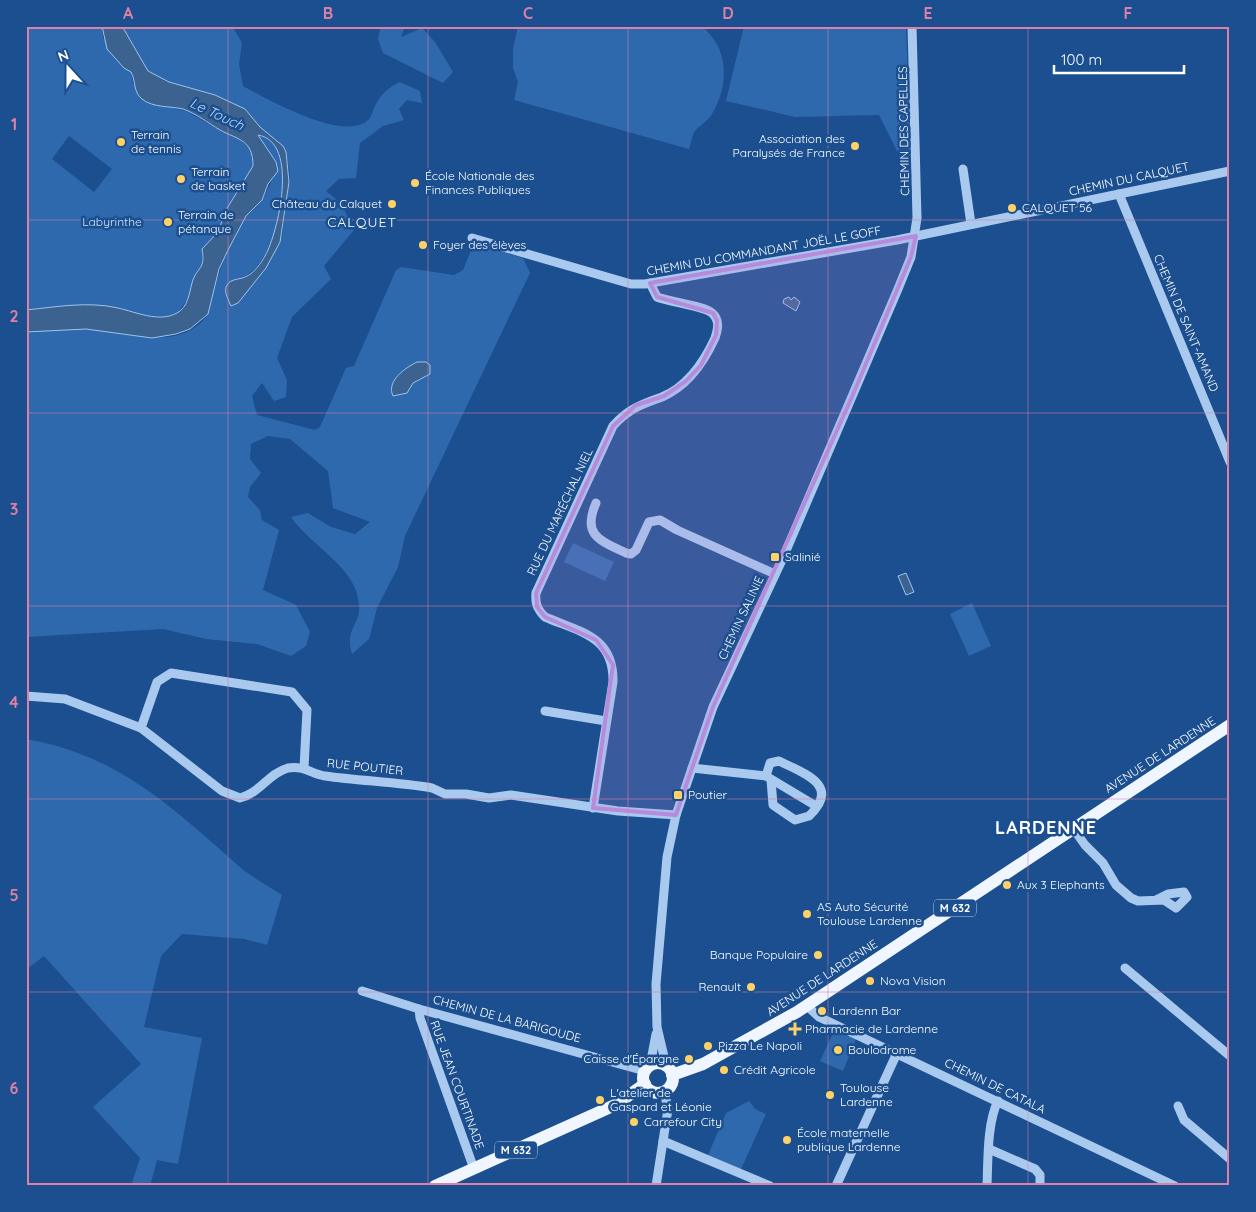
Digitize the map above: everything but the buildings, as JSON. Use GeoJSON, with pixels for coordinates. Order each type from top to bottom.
{"type":"FeatureCollection","features":[{"type":"Feature","properties":{"kind":"main road","name":"AVENUE DE LARDENNE"},"geometry":{"type":"LineString","coordinates":[[669,1070],[703,1064],[807,1006],[1230,725]]}},
{"type":"Feature","properties":{"kind":"main road"},"geometry":{"type":"LineString","coordinates":[[658,1063],[669,1070],[671,1084],[664,1091],[653,1092],[645,1084],[647,1068],[658,1063]]}},
{"type":"Feature","properties":{"kind":"main road","name":"M 632"},"geometry":{"type":"LineString","coordinates":[[435,1186],[615,1105],[645,1084]]}},
{"type":"Feature","properties":{"kind":"street","name":"CHEMIN DES CAPELLES"},"geometry":{"type":"LineString","coordinates":[[912,26],[918,204],[916,236]]}},
{"type":"Feature","properties":{"kind":"street"},"geometry":{"type":"LineString","coordinates":[[963,169],[971,224]]}},
{"type":"Feature","properties":{"kind":"street","name":"CHEMIN DU CALQUET"},"geometry":{"type":"LineString","coordinates":[[916,236],[1230,171]]}},
{"type":"Feature","properties":{"kind":"street","name":"CHEMIN DE SAINT-AMAND"},"geometry":{"type":"LineString","coordinates":[[1120,194],[1230,462]]}},
{"type":"Feature","properties":{"kind":"street","name":"CHEMIN DU COMMANDANT JOËL LE GOFF"},"geometry":{"type":"LineString","coordinates":[[472,238],[631,284],[650,283],[916,236]]}},
{"type":"Feature","properties":{"kind":"street","name":"CHEMIN SALINIE"},"geometry":{"type":"LineString","coordinates":[[669,1070],[657,1026],[656,984],[667,857],[676,815],[713,707],[775,574],[898,289],[911,257],[916,236]]}},
{"type":"Feature","properties":{"kind":"street","name":"RUE DU MARÉCHAL NIEL"},"geometry":{"type":"LineString","coordinates":[[593,808],[613,665],[606,650],[596,640],[545,617],[539,611],[535,600],[536,593],[614,426],[621,417],[636,406],[664,396],[686,381],[701,365],[716,335],[717,321],[713,314],[705,309],[656,297],[650,283]]}},
{"type":"Feature","properties":{"kind":"street"},"geometry":{"type":"LineString","coordinates":[[596,503],[590,517],[590,526],[596,537],[626,553],[631,554],[636,550],[649,522],[660,520],[775,574]]}},
{"type":"Feature","properties":{"kind":"street"},"geometry":{"type":"LineString","coordinates":[[141,728],[157,682],[171,673],[292,692],[307,710],[304,768]]}},
{"type":"Feature","properties":{"kind":"street","name":"RUE POUTIER"},"geometry":{"type":"LineString","coordinates":[[26,696],[65,699],[141,728],[222,792],[240,798],[257,791],[276,773],[289,768],[304,768],[322,776],[432,788],[446,794],[466,794],[489,798],[510,794],[593,808],[676,815]]}},
{"type":"Feature","properties":{"kind":"street"},"geometry":{"type":"LineString","coordinates":[[545,711],[606,721]]}},
{"type":"Feature","properties":{"kind":"street"},"geometry":{"type":"LineString","coordinates":[[779,761],[817,781],[822,795],[816,806],[809,816],[800,820],[795,820],[777,809],[771,801],[770,763],[779,761]]}},
{"type":"Feature","properties":{"kind":"street"},"geometry":{"type":"LineString","coordinates":[[692,768],[769,778],[816,806]]}},
{"type":"Feature","properties":{"kind":"street"},"geometry":{"type":"LineString","coordinates":[[1073,828],[1085,846],[1099,857],[1116,885],[1131,898],[1156,900]]}},
{"type":"Feature","properties":{"kind":"street"},"geometry":{"type":"LineString","coordinates":[[1125,968],[1230,1056]]}},
{"type":"Feature","properties":{"kind":"street","name":"CHEMIN DE LA BARIGOUDE"},"geometry":{"type":"LineString","coordinates":[[362,990],[419,1009],[647,1068]]}},
{"type":"Feature","properties":{"kind":"street","name":"CHEMIN DE CATALA"},"geometry":{"type":"LineString","coordinates":[[807,1006],[819,1017],[1175,1186]]}},
{"type":"Feature","properties":{"kind":"street","name":"RUE JEAN COURTINADE"},"geometry":{"type":"LineString","coordinates":[[419,1009],[420,1018],[474,1169]]}},
{"type":"Feature","properties":{"kind":"street","name":"CHEMIN SALINIE"},"geometry":{"type":"LineString","coordinates":[[647,1068],[657,1026]]}},
{"type":"Feature","properties":{"kind":"street"},"geometry":{"type":"LineString","coordinates":[[836,1186],[853,1144],[897,1053]]}},
{"type":"Feature","properties":{"kind":"street"},"geometry":{"type":"LineString","coordinates":[[656,1186],[668,1109],[664,1091]]}},
{"type":"Feature","properties":{"kind":"street"},"geometry":{"type":"LineString","coordinates":[[987,1186],[989,1149],[994,1113],[998,1101]]}},
{"type":"Feature","properties":{"kind":"street"},"geometry":{"type":"LineString","coordinates":[[1178,1106],[1184,1120],[1230,1159]]}},
{"type":"Feature","properties":{"kind":"street"},"geometry":{"type":"LineString","coordinates":[[663,1141],[770,1186]]}},
{"type":"Feature","properties":{"kind":"street"},"geometry":{"type":"LineString","coordinates":[[989,1149],[1036,1169],[1040,1175],[1040,1186]]}},
{"type":"Feature","properties":{"kind":"highlighted area"},"geometry":{"type":"Polygon","coordinates":[[[916,236],[911,257],[852,397],[713,707],[676,815],[593,808],[613,665],[596,640],[545,617],[537,607],[536,593],[613,426],[636,405],[664,396],[686,381],[701,365],[716,335],[717,321],[713,313],[657,297],[650,283],[916,236]]]}},
{"type":"Feature","properties":{"kind":"green space","name":"Labyrinthe"},"geometry":{"type":"Polygon","coordinates":[[[26,26],[102,26],[103,38],[131,72],[133,84],[150,103],[186,111],[221,131],[238,137],[251,150],[253,166],[226,210],[218,232],[202,249],[202,267],[192,283],[190,295],[178,313],[161,318],[83,305],[26,310],[26,26]],[[69,136],[52,159],[94,192],[112,169],[69,136]]]}},
{"type":"Feature","properties":{"kind":"green space"},"geometry":{"type":"Polygon","coordinates":[[[122,26],[232,26],[242,43],[239,64],[243,86],[287,109],[325,123],[343,126],[358,125],[369,119],[376,103],[384,92],[400,82],[420,91],[422,103],[407,100],[399,109],[404,120],[383,126],[360,143],[356,178],[339,179],[326,191],[341,203],[354,230],[324,266],[331,279],[292,317],[277,358],[287,380],[286,397],[274,401],[262,383],[252,396],[257,415],[315,430],[320,427],[346,368],[354,366],[396,270],[401,267],[454,275],[463,270],[472,248],[480,245],[523,258],[530,273],[405,536],[398,567],[377,608],[369,639],[352,654],[350,645],[351,632],[359,612],[356,592],[342,568],[291,517],[308,513],[331,527],[355,534],[370,522],[333,508],[328,471],[290,439],[268,436],[251,444],[250,459],[261,473],[250,487],[248,497],[260,510],[262,520],[279,530],[263,590],[296,605],[310,632],[306,646],[291,656],[257,644],[206,639],[163,629],[26,637],[26,332],[88,329],[136,336],[168,337],[183,333],[197,326],[208,314],[218,276],[232,240],[245,218],[258,206],[278,171],[276,162],[258,135],[272,143],[280,159],[283,182],[281,207],[275,232],[265,255],[252,271],[236,279],[253,284],[266,268],[282,236],[290,176],[286,152],[260,127],[245,109],[215,95],[169,82],[148,71],[122,26]],[[418,362],[404,370],[396,378],[391,392],[407,393],[413,383],[425,376],[426,362],[418,362]]]}},
{"type":"Feature","properties":{"kind":"green space"},"geometry":{"type":"Polygon","coordinates":[[[381,26],[405,26],[401,37],[422,28],[435,42],[453,72],[443,83],[383,53],[378,39],[381,26]]]}},
{"type":"Feature","properties":{"kind":"green space"},"geometry":{"type":"Polygon","coordinates":[[[518,26],[701,26],[717,45],[722,56],[724,80],[722,92],[710,116],[695,131],[689,149],[514,100],[518,82],[513,68],[513,49],[518,26]]]}},
{"type":"Feature","properties":{"kind":"green space"},"geometry":{"type":"Polygon","coordinates":[[[744,26],[906,26],[911,163],[903,163],[879,115],[795,117],[726,101],[744,26]]]}},
{"type":"Feature","properties":{"kind":"green space"},"geometry":{"type":"Polygon","coordinates":[[[573,543],[614,562],[605,581],[564,562],[573,543]]]}},
{"type":"Feature","properties":{"kind":"green space"},"geometry":{"type":"Polygon","coordinates":[[[972,603],[991,646],[969,656],[950,614],[972,603]]]}},
{"type":"Feature","properties":{"kind":"green space"},"geometry":{"type":"Polygon","coordinates":[[[26,739],[59,747],[117,771],[168,805],[241,868],[282,895],[267,945],[244,939],[182,934],[161,956],[144,1027],[202,1038],[178,1164],[157,1160],[150,1186],[131,1186],[140,1158],[93,1107],[141,1064],[44,956],[26,970],[26,739]]]}},
{"type":"Feature","properties":{"kind":"green space","name":"Boulodrome"},"geometry":{"type":"Polygon","coordinates":[[[835,1029],[856,1039],[843,1071],[820,1061],[835,1029]]]}},
{"type":"Feature","properties":{"kind":"green space"},"geometry":{"type":"Polygon","coordinates":[[[749,1101],[755,1109],[766,1114],[741,1169],[708,1155],[726,1113],[749,1101]]]}},
{"type":"Feature","properties":{"kind":"water","name":"Le Touch"},"geometry":{"type":"Polygon","coordinates":[[[102,26],[122,26],[148,71],[169,82],[215,95],[245,109],[260,127],[283,146],[286,152],[289,182],[280,242],[266,268],[238,303],[231,306],[226,293],[227,285],[231,281],[250,275],[261,262],[270,244],[280,209],[282,170],[279,154],[271,141],[258,135],[276,162],[278,171],[268,184],[262,200],[246,216],[229,248],[219,269],[208,314],[190,329],[176,334],[152,338],[86,329],[26,332],[26,310],[72,305],[95,305],[118,308],[155,317],[170,316],[177,313],[186,304],[194,278],[202,265],[202,249],[218,232],[226,210],[253,166],[251,151],[244,142],[188,111],[157,105],[142,99],[137,93],[131,72],[124,68],[107,49],[102,26]]]}},
{"type":"Feature","properties":{"kind":"water"},"geometry":{"type":"Polygon","coordinates":[[[789,297],[791,300],[794,297],[800,302],[796,311],[783,303],[784,299],[789,297]]]}},
{"type":"Feature","properties":{"kind":"water"},"geometry":{"type":"Polygon","coordinates":[[[417,362],[426,362],[430,365],[430,374],[413,383],[407,393],[393,396],[392,385],[394,380],[402,371],[417,362]]]}},
{"type":"Feature","properties":{"kind":"water"},"geometry":{"type":"Polygon","coordinates":[[[906,573],[914,592],[906,595],[898,576],[906,573]]]}},
{"type":"Feature","properties":{"kind":"place","name":"Terrain de tennis"},"geometry":{"type":"Point","coordinates":[121,142]}},
{"type":"Feature","properties":{"kind":"place","name":"Association des Paralysés de France"},"geometry":{"type":"Point","coordinates":[855,146]}},
{"type":"Feature","properties":{"kind":"place","name":"Terrain de basket"},"geometry":{"type":"Point","coordinates":[181,179]}},
{"type":"Feature","properties":{"kind":"place","name":"École Nationale des Finances Publiques"},"geometry":{"type":"Point","coordinates":[415,183]}},
{"type":"Feature","properties":{"kind":"place","name":"Château du Calquet"},"geometry":{"type":"Point","coordinates":[392,204]}},
{"type":"Feature","properties":{"kind":"place","name":"CALQUET 56"},"geometry":{"type":"Point","coordinates":[1012,208]}},
{"type":"Feature","properties":{"kind":"place","name":"Terrain de pétanque"},"geometry":{"type":"Point","coordinates":[168,222]}},
{"type":"Feature","properties":{"kind":"place","name":"Foyer des élèves"},"geometry":{"type":"Point","coordinates":[423,245]}},
{"type":"Feature","properties":{"kind":"place","name":"Salinié"},"geometry":{"type":"Point","coordinates":[775,557]}},
{"type":"Feature","properties":{"kind":"place","name":"Poutier"},"geometry":{"type":"Point","coordinates":[678,795]}},
{"type":"Feature","properties":{"kind":"place","name":"Aux 3 Elephants"},"geometry":{"type":"Point","coordinates":[1007,885]}},
{"type":"Feature","properties":{"kind":"place","name":"AS Auto Sécurité Toulouse Lardenne"},"geometry":{"type":"Point","coordinates":[807,914]}},
{"type":"Feature","properties":{"kind":"place","name":"Banque Populaire"},"geometry":{"type":"Point","coordinates":[818,955]}},
{"type":"Feature","properties":{"kind":"place","name":"Nova Vision"},"geometry":{"type":"Point","coordinates":[870,981]}},
{"type":"Feature","properties":{"kind":"place","name":"Renault"},"geometry":{"type":"Point","coordinates":[751,987]}},
{"type":"Feature","properties":{"kind":"place","name":"Lardenn Bar"},"geometry":{"type":"Point","coordinates":[822,1011]}},
{"type":"Feature","properties":{"kind":"place","name":"Pharmacie de Lardenne"},"geometry":{"type":"Point","coordinates":[795,1029]}},
{"type":"Feature","properties":{"kind":"place","name":"Pizza Le Napoli"},"geometry":{"type":"Point","coordinates":[708,1046]}},
{"type":"Feature","properties":{"kind":"place","name":"Boulodrome"},"geometry":{"type":"Point","coordinates":[838,1050]}},
{"type":"Feature","properties":{"kind":"place","name":"Caisse d'Épargne"},"geometry":{"type":"Point","coordinates":[689,1059]}},
{"type":"Feature","properties":{"kind":"place","name":"Crédit Agricole"},"geometry":{"type":"Point","coordinates":[724,1070]}},
{"type":"Feature","properties":{"kind":"place","name":"Toulouse Lardenne"},"geometry":{"type":"Point","coordinates":[830,1095]}},
{"type":"Feature","properties":{"kind":"place","name":"L'atelier de Gaspard et Léonie"},"geometry":{"type":"Point","coordinates":[600,1100]}},
{"type":"Feature","properties":{"kind":"place","name":"Carrefour City"},"geometry":{"type":"Point","coordinates":[634,1122]}},
{"type":"Feature","properties":{"kind":"place","name":"École maternelle publique Lardenne"},"geometry":{"type":"Point","coordinates":[787,1140]}},
{"type":"Feature","properties":{"kind":"district","name":"CALQUET"},"geometry":{"type":"Point","coordinates":[362,222]}},
{"type":"Feature","properties":{"kind":"district","name":"LARDENNE"},"geometry":{"type":"Point","coordinates":[1046,828]}}]}
